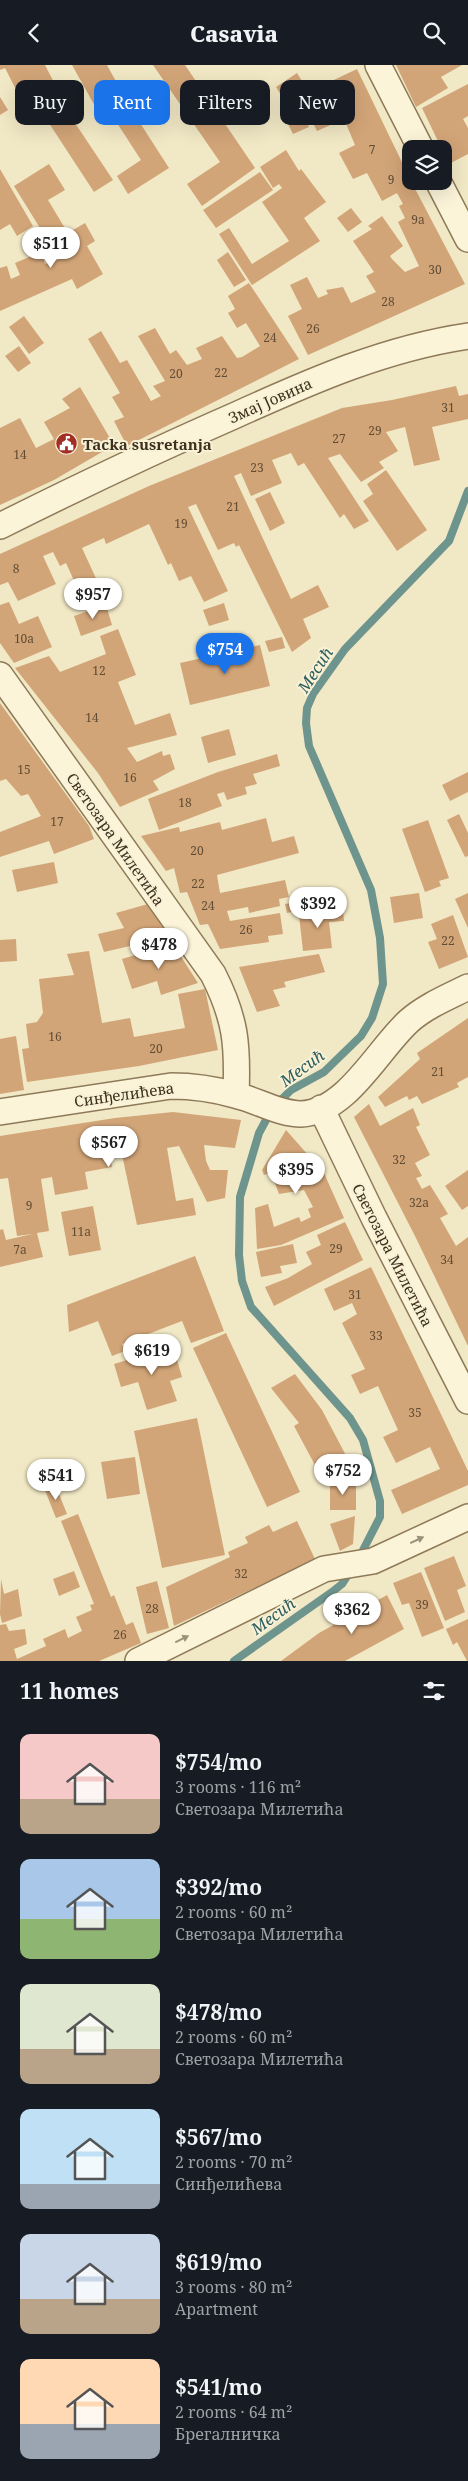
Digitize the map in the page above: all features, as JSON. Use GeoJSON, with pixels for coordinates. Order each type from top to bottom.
{"type":"FeatureCollection","features":[{"type":"Feature","properties":{"kind":"street"},"geometry":{"type":"LineString","coordinates":[[378,65],[417,140]]}},
{"type":"Feature","properties":{"kind":"street"},"geometry":{"type":"LineString","coordinates":[[443,190],[468,239]]}},
{"type":"Feature","properties":{"kind":"street","name":"Змај Јовина"},"geometry":{"type":"LineString","coordinates":[[0,526],[110,471],[330,373],[418,346],[468,336]]}},
{"type":"Feature","properties":{"kind":"street","name":"Светозара Милетића"},"geometry":{"type":"LineString","coordinates":[[0,675],[213,974],[224,994],[234,1028],[245,1098]]}},
{"type":"Feature","properties":{"kind":"street","name":"Синђелићева"},"geometry":{"type":"LineString","coordinates":[[0,1113],[171,1086],[190,1086],[245,1098],[292,1113],[304,1113],[321,1108],[346,1092],[393,1038],[420,1011],[468,987]]}},
{"type":"Feature","properties":{"kind":"street","name":"Светозара Милетића"},"geometry":{"type":"LineString","coordinates":[[321,1108],[374,1218],[468,1401]]}},
{"type":"Feature","properties":{"kind":"street"},"geometry":{"type":"LineString","coordinates":[[138,1661],[324,1569],[373,1561],[468,1517]]}},
{"type":"Feature","properties":{"kind":"building"},"geometry":{"type":"Polygon","coordinates":[[[0,65],[45,65],[53,80],[15,80],[15,88],[5,68],[0,70],[0,65]]]}},
{"type":"Feature","properties":{"kind":"building"},"geometry":{"type":"Polygon","coordinates":[[[72,65],[107,65],[115,80],[94,80],[94,104],[84,86],[84,80],[80,80],[72,65]]]}},
{"type":"Feature","properties":{"kind":"building"},"geometry":{"type":"Polygon","coordinates":[[[153,65],[185,65],[195,80],[180,80],[180,104],[170,90],[170,80],[163,80],[153,65]]]}},
{"type":"Feature","properties":{"kind":"building"},"geometry":{"type":"Polygon","coordinates":[[[396,65],[462,65],[441,77],[448,88],[416,107],[396,65]]]}},
{"type":"Feature","properties":{"kind":"building"},"geometry":{"type":"Polygon","coordinates":[[[357,69],[402,162],[402,190],[416,190],[465,284],[308,355],[288,316],[302,309],[290,285],[307,277],[318,298],[328,294],[326,290],[343,287],[351,303],[376,292],[366,276],[374,272],[353,241],[372,229],[368,226],[382,216],[403,246],[390,256],[392,259],[405,272],[419,266],[398,222],[405,218],[399,206],[403,204],[397,193],[382,201],[367,173],[353,179],[339,153],[355,145],[347,125],[355,125],[355,80],[334,80],[357,69]]]}},
{"type":"Feature","properties":{"kind":"building"},"geometry":{"type":"Polygon","coordinates":[[[297,73],[301,80],[286,80],[297,73]]]}},
{"type":"Feature","properties":{"kind":"building"},"geometry":{"type":"Polygon","coordinates":[[[280,84],[280,93],[276,87],[280,84]]]}},
{"type":"Feature","properties":{"kind":"building"},"geometry":{"type":"Polygon","coordinates":[[[468,84],[468,116],[463,119],[468,128],[468,154],[452,162],[452,140],[437,140],[422,108],[468,84]]]}},
{"type":"Feature","properties":{"kind":"building"},"geometry":{"type":"Polygon","coordinates":[[[0,97],[8,110],[0,115],[0,97]]]}},
{"type":"Feature","properties":{"kind":"building"},"geometry":{"type":"Polygon","coordinates":[[[50,125],[76,125],[113,180],[94,192],[50,125]]]}},
{"type":"Feature","properties":{"kind":"building"},"geometry":{"type":"Polygon","coordinates":[[[118,125],[141,125],[169,168],[128,194],[117,176],[141,160],[118,125]]]}},
{"type":"Feature","properties":{"kind":"building"},"geometry":{"type":"Polygon","coordinates":[[[194,125],[226,125],[255,168],[202,206],[187,184],[220,162],[194,125]]]}},
{"type":"Feature","properties":{"kind":"building"},"geometry":{"type":"Polygon","coordinates":[[[288,125],[308,125],[309,127],[293,134],[288,125]]]}},
{"type":"Feature","properties":{"kind":"building"},"geometry":{"type":"Polygon","coordinates":[[[314,125],[330,125],[317,131],[314,125]]]}},
{"type":"Feature","properties":{"kind":"building"},"geometry":{"type":"Polygon","coordinates":[[[286,150],[299,171],[301,169],[326,202],[304,218],[320,241],[252,285],[219,234],[229,228],[252,264],[289,241],[262,202],[282,188],[279,184],[273,188],[260,167],[286,150]]]}},
{"type":"Feature","properties":{"kind":"building"},"geometry":{"type":"Polygon","coordinates":[[[49,164],[65,190],[48,200],[66,230],[48,241],[14,186],[49,164]]]}},
{"type":"Feature","properties":{"kind":"building"},"geometry":{"type":"Polygon","coordinates":[[[0,169],[33,226],[17,236],[10,224],[0,230],[0,169]]]}},
{"type":"Feature","properties":{"kind":"building"},"geometry":{"type":"Polygon","coordinates":[[[260,172],[273,190],[216,228],[203,210],[260,172]]]}},
{"type":"Feature","properties":{"kind":"building"},"geometry":{"type":"Polygon","coordinates":[[[351,208],[362,222],[348,232],[337,218],[351,208]]]}},
{"type":"Feature","properties":{"kind":"building"},"geometry":{"type":"Polygon","coordinates":[[[85,223],[95,241],[87,246],[103,274],[77,289],[72,279],[0,311],[0,268],[7,266],[11,279],[20,275],[15,263],[41,252],[45,264],[60,259],[51,243],[85,223]]]}},
{"type":"Feature","properties":{"kind":"building"},"geometry":{"type":"Polygon","coordinates":[[[228,252],[246,280],[234,287],[217,260],[228,252]]]}},
{"type":"Feature","properties":{"kind":"building"},"geometry":{"type":"Polygon","coordinates":[[[249,283],[299,359],[127,446],[114,421],[124,417],[112,397],[120,393],[88,339],[101,331],[120,363],[127,360],[151,401],[161,396],[153,386],[165,381],[138,336],[155,328],[170,354],[176,350],[187,365],[202,359],[196,348],[222,336],[237,358],[242,357],[260,346],[246,323],[237,328],[228,313],[235,309],[228,296],[249,283]]]}},
{"type":"Feature","properties":{"kind":"building"},"geometry":{"type":"Polygon","coordinates":[[[24,316],[44,343],[29,354],[9,327],[24,316]]]}},
{"type":"Feature","properties":{"kind":"building"},"geometry":{"type":"Polygon","coordinates":[[[19,346],[31,363],[18,372],[5,356],[19,346]]]}},
{"type":"Feature","properties":{"kind":"building"},"geometry":{"type":"Polygon","coordinates":[[[456,386],[459,396],[468,394],[468,419],[432,427],[440,460],[414,466],[405,427],[386,432],[398,451],[379,462],[384,468],[361,482],[340,454],[328,458],[369,521],[354,529],[344,514],[340,518],[304,463],[298,466],[291,453],[272,460],[282,483],[251,496],[241,473],[234,476],[291,599],[318,585],[329,607],[303,619],[311,638],[292,652],[239,545],[236,547],[234,543],[218,550],[196,504],[188,507],[228,591],[204,602],[191,576],[179,581],[171,563],[168,565],[149,524],[106,544],[104,538],[82,548],[100,587],[81,596],[66,563],[60,566],[53,552],[43,556],[56,584],[18,601],[8,582],[0,585],[0,554],[149,486],[342,408],[392,400],[456,386]]]}},
{"type":"Feature","properties":{"kind":"building"},"geometry":{"type":"Polygon","coordinates":[[[80,387],[114,445],[54,480],[0,505],[0,428],[20,418],[36,448],[54,439],[44,422],[70,408],[62,399],[80,387]]]}},
{"type":"Feature","properties":{"kind":"building"},"geometry":{"type":"Polygon","coordinates":[[[386,470],[427,530],[397,551],[363,501],[373,494],[367,484],[386,470]]]}},
{"type":"Feature","properties":{"kind":"building"},"geometry":{"type":"Polygon","coordinates":[[[270,492],[285,523],[270,531],[255,499],[270,492]]]}},
{"type":"Feature","properties":{"kind":"building"},"geometry":{"type":"Polygon","coordinates":[[[9,602],[19,624],[38,616],[52,647],[14,663],[0,643],[0,605],[9,602]]]}},
{"type":"Feature","properties":{"kind":"building"},"geometry":{"type":"Polygon","coordinates":[[[224,603],[229,620],[209,626],[203,610],[224,603]]]}},
{"type":"Feature","properties":{"kind":"building"},"geometry":{"type":"Polygon","coordinates":[[[106,605],[112,625],[81,636],[74,616],[106,605]]]}},
{"type":"Feature","properties":{"kind":"building"},"geometry":{"type":"Polygon","coordinates":[[[118,629],[136,675],[118,682],[135,725],[170,713],[177,735],[127,748],[137,762],[162,751],[163,756],[170,754],[175,769],[153,781],[159,790],[120,807],[98,773],[15,668],[49,656],[60,672],[106,654],[100,636],[118,629]]]}},
{"type":"Feature","properties":{"kind":"building"},"geometry":{"type":"Polygon","coordinates":[[[282,637],[285,648],[269,652],[265,641],[282,637]]]}},
{"type":"Feature","properties":{"kind":"building"},"geometry":{"type":"Polygon","coordinates":[[[260,645],[270,686],[190,705],[180,663],[260,645]]]}},
{"type":"Feature","properties":{"kind":"building"},"geometry":{"type":"Polygon","coordinates":[[[0,703],[89,826],[94,839],[54,854],[49,841],[0,857],[0,832],[41,816],[28,794],[21,796],[6,779],[0,781],[0,703]]]}},
{"type":"Feature","properties":{"kind":"building"},"geometry":{"type":"Polygon","coordinates":[[[229,729],[236,755],[208,763],[201,737],[229,729]]]}},
{"type":"Feature","properties":{"kind":"building"},"geometry":{"type":"Polygon","coordinates":[[[277,754],[280,766],[253,774],[257,784],[245,787],[247,794],[227,800],[224,792],[217,794],[222,806],[159,830],[148,799],[218,772],[277,754]]]}},
{"type":"Feature","properties":{"kind":"building"},"geometry":{"type":"Polygon","coordinates":[[[468,772],[468,792],[450,801],[442,785],[468,772]]]}},
{"type":"Feature","properties":{"kind":"building"},"geometry":{"type":"Polygon","coordinates":[[[459,814],[468,833],[468,856],[465,857],[447,820],[459,814]]]}},
{"type":"Feature","properties":{"kind":"building"},"geometry":{"type":"Polygon","coordinates":[[[266,818],[272,842],[294,836],[299,853],[217,875],[220,893],[285,880],[289,897],[279,899],[280,906],[249,913],[248,907],[227,911],[230,921],[280,913],[283,934],[268,936],[269,942],[220,949],[208,924],[200,925],[187,892],[180,893],[174,868],[166,871],[141,836],[179,827],[180,832],[220,822],[222,830],[266,818]]]}},
{"type":"Feature","properties":{"kind":"building"},"geometry":{"type":"Polygon","coordinates":[[[428,820],[449,878],[439,881],[441,886],[425,892],[402,829],[428,820]]]}},
{"type":"Feature","properties":{"kind":"building"},"geometry":{"type":"Polygon","coordinates":[[[54,862],[58,883],[17,892],[12,870],[54,862]]]}},
{"type":"Feature","properties":{"kind":"building"},"geometry":{"type":"Polygon","coordinates":[[[419,893],[423,918],[394,923],[390,897],[419,893]]]}},
{"type":"Feature","properties":{"kind":"building"},"geometry":{"type":"Polygon","coordinates":[[[468,893],[468,928],[455,899],[468,893]]]}},
{"type":"Feature","properties":{"kind":"building"},"geometry":{"type":"Polygon","coordinates":[[[309,900],[311,908],[287,913],[285,904],[309,900]]]}},
{"type":"Feature","properties":{"kind":"building"},"geometry":{"type":"Polygon","coordinates":[[[148,904],[169,937],[104,952],[98,934],[124,928],[116,913],[148,904]]]}},
{"type":"Feature","properties":{"kind":"building"},"geometry":{"type":"Polygon","coordinates":[[[343,910],[344,921],[329,922],[332,948],[303,951],[299,915],[343,910]]]}},
{"type":"Feature","properties":{"kind":"building"},"geometry":{"type":"Polygon","coordinates":[[[453,915],[468,957],[439,969],[428,942],[437,939],[431,924],[453,915]]]}},
{"type":"Feature","properties":{"kind":"building"},"geometry":{"type":"Polygon","coordinates":[[[16,939],[17,961],[0,962],[0,940],[16,939]]]}},
{"type":"Feature","properties":{"kind":"building"},"geometry":{"type":"Polygon","coordinates":[[[173,944],[198,983],[161,995],[157,981],[132,989],[122,959],[173,944]]]}},
{"type":"Feature","properties":{"kind":"building"},"geometry":{"type":"Polygon","coordinates":[[[89,951],[102,1023],[130,1018],[134,1037],[185,1028],[178,994],[205,989],[218,1050],[139,1066],[27,1082],[22,1049],[29,1048],[26,1024],[37,1022],[43,1013],[39,979],[74,975],[67,954],[89,951]]]}},
{"type":"Feature","properties":{"kind":"building"},"geometry":{"type":"Polygon","coordinates":[[[319,954],[325,972],[284,982],[286,987],[273,990],[280,1006],[257,1012],[239,967],[319,954]]]}},
{"type":"Feature","properties":{"kind":"building"},"geometry":{"type":"Polygon","coordinates":[[[468,1018],[468,1077],[457,1083],[459,1087],[422,1104],[417,1096],[409,1100],[407,1096],[385,1107],[378,1097],[420,1059],[417,1053],[468,1018]]]}},
{"type":"Feature","properties":{"kind":"building"},"geometry":{"type":"Polygon","coordinates":[[[16,1036],[24,1090],[0,1094],[0,1039],[16,1036]]]}},
{"type":"Feature","properties":{"kind":"building"},"geometry":{"type":"Polygon","coordinates":[[[369,1104],[380,1126],[413,1108],[420,1125],[416,1127],[430,1155],[415,1163],[422,1176],[416,1178],[422,1189],[430,1185],[448,1214],[440,1218],[456,1246],[468,1237],[468,1346],[416,1238],[354,1117],[369,1104]]]}},
{"type":"Feature","properties":{"kind":"building"},"geometry":{"type":"Polygon","coordinates":[[[173,1112],[241,1120],[235,1148],[204,1145],[206,1161],[210,1170],[228,1170],[225,1198],[207,1202],[179,1146],[167,1148],[176,1201],[193,1198],[196,1215],[137,1225],[120,1145],[109,1147],[112,1167],[85,1172],[88,1189],[55,1195],[52,1177],[41,1179],[49,1231],[37,1233],[43,1257],[0,1267],[0,1230],[3,1229],[6,1240],[32,1234],[17,1236],[8,1178],[0,1179],[0,1136],[115,1118],[173,1112]]]}},
{"type":"Feature","properties":{"kind":"building"},"geometry":{"type":"Polygon","coordinates":[[[286,1130],[324,1173],[344,1218],[281,1245],[257,1249],[255,1208],[268,1204],[274,1227],[299,1217],[301,1222],[311,1217],[308,1209],[313,1207],[304,1190],[279,1194],[273,1178],[287,1173],[283,1168],[264,1175],[262,1170],[286,1130]]]}},
{"type":"Feature","properties":{"kind":"building"},"geometry":{"type":"Polygon","coordinates":[[[468,1170],[468,1206],[462,1210],[445,1186],[468,1170]]]}},
{"type":"Feature","properties":{"kind":"building"},"geometry":{"type":"Polygon","coordinates":[[[93,1206],[101,1250],[69,1256],[61,1212],[93,1206]]]}},
{"type":"Feature","properties":{"kind":"building"},"geometry":{"type":"Polygon","coordinates":[[[345,1222],[363,1260],[274,1306],[265,1287],[288,1278],[312,1264],[306,1252],[321,1245],[317,1235],[345,1222]]]}},
{"type":"Feature","properties":{"kind":"building"},"geometry":{"type":"Polygon","coordinates":[[[293,1244],[297,1263],[280,1266],[282,1273],[261,1277],[256,1252],[293,1244]]]}},
{"type":"Feature","properties":{"kind":"building"},"geometry":{"type":"Polygon","coordinates":[[[195,1256],[224,1331],[191,1343],[182,1321],[122,1344],[125,1351],[112,1356],[98,1321],[69,1332],[67,1305],[195,1256]]]}},
{"type":"Feature","properties":{"kind":"building"},"geometry":{"type":"Polygon","coordinates":[[[371,1267],[468,1471],[468,1485],[402,1514],[391,1490],[440,1469],[430,1447],[396,1463],[383,1437],[398,1430],[378,1386],[360,1394],[351,1375],[365,1369],[342,1323],[357,1314],[352,1303],[334,1311],[324,1289],[371,1267]]]}},
{"type":"Feature","properties":{"kind":"building"},"geometry":{"type":"Polygon","coordinates":[[[226,1333],[300,1492],[267,1507],[193,1348],[226,1333]]]}},
{"type":"Feature","properties":{"kind":"building"},"geometry":{"type":"Polygon","coordinates":[[[173,1346],[182,1377],[170,1381],[177,1401],[147,1410],[138,1382],[121,1387],[114,1364],[173,1346]]]}},
{"type":"Feature","properties":{"kind":"building"},"geometry":{"type":"Polygon","coordinates":[[[295,1374],[322,1410],[351,1465],[323,1480],[294,1426],[299,1423],[271,1388],[295,1374]]]}},
{"type":"Feature","properties":{"kind":"building"},"geometry":{"type":"Polygon","coordinates":[[[197,1418],[225,1555],[162,1568],[134,1431],[197,1418]]]}},
{"type":"Feature","properties":{"kind":"building"},"geometry":{"type":"Polygon","coordinates":[[[135,1457],[140,1494],[107,1499],[101,1462],[135,1457]]]}},
{"type":"Feature","properties":{"kind":"building"},"geometry":{"type":"Polygon","coordinates":[[[330,1481],[356,1482],[356,1510],[330,1510],[330,1481]]]}},
{"type":"Feature","properties":{"kind":"building"},"geometry":{"type":"Polygon","coordinates":[[[55,1484],[67,1514],[56,1518],[44,1488],[55,1484]]]}},
{"type":"Feature","properties":{"kind":"building"},"geometry":{"type":"Polygon","coordinates":[[[78,1514],[111,1597],[114,1595],[126,1625],[133,1622],[141,1643],[99,1661],[0,1661],[0,1625],[6,1624],[9,1631],[25,1629],[27,1644],[14,1649],[17,1659],[46,1646],[43,1639],[65,1629],[68,1638],[82,1631],[76,1617],[92,1610],[90,1605],[94,1604],[61,1521],[78,1514]]]}},
{"type":"Feature","properties":{"kind":"building"},"geometry":{"type":"Polygon","coordinates":[[[355,1516],[353,1544],[340,1551],[330,1524],[355,1516]]]}},
{"type":"Feature","properties":{"kind":"building"},"geometry":{"type":"Polygon","coordinates":[[[297,1521],[315,1559],[174,1626],[166,1587],[230,1557],[228,1552],[248,1543],[245,1537],[269,1525],[273,1532],[297,1521]]]}},
{"type":"Feature","properties":{"kind":"building"},"geometry":{"type":"Polygon","coordinates":[[[454,1556],[466,1586],[457,1590],[465,1612],[445,1621],[424,1568],[454,1556]]]}},
{"type":"Feature","properties":{"kind":"building"},"geometry":{"type":"Polygon","coordinates":[[[74,1571],[80,1587],[59,1596],[53,1579],[74,1571]]]}},
{"type":"Feature","properties":{"kind":"building"},"geometry":{"type":"Polygon","coordinates":[[[421,1572],[444,1628],[422,1637],[409,1603],[402,1605],[393,1583],[421,1572]]]}},
{"type":"Feature","properties":{"kind":"building"},"geometry":{"type":"Polygon","coordinates":[[[1,1579],[4,1594],[18,1589],[22,1616],[2,1623],[0,1614],[1,1579]]]}},
{"type":"Feature","properties":{"kind":"building"},"geometry":{"type":"Polygon","coordinates":[[[157,1581],[169,1628],[147,1634],[136,1587],[157,1581]]]}},
{"type":"Feature","properties":{"kind":"building"},"geometry":{"type":"Polygon","coordinates":[[[387,1595],[404,1629],[345,1661],[281,1661],[319,1633],[387,1595]]]}},
{"type":"Feature","properties":{"kind":"building"},"geometry":{"type":"Polygon","coordinates":[[[468,1619],[467,1661],[457,1642],[453,1645],[446,1629],[468,1619]]]}},
{"type":"Feature","properties":{"kind":"waterway","name":"Месић"},"geometry":{"type":"LineString","coordinates":[[359,1558],[380,1517],[380,1501],[363,1440],[350,1418],[251,1307],[242,1281],[239,1255],[240,1197],[259,1133],[272,1109],[291,1090],[324,1072],[361,1036],[372,1018],[383,984],[380,938],[371,890],[309,746],[306,723],[307,708],[313,694],[345,649],[449,541],[468,491]]}},
{"type":"Feature","properties":{"kind":"waterway","name":"Месић"},"geometry":{"type":"LineString","coordinates":[[234,1661],[332,1592],[342,1584],[351,1570]]}},
{"type":"Feature","properties":{"kind":"place","name":"Tacka susretanja"},"geometry":{"type":"Point","coordinates":[67,444]}}]}
